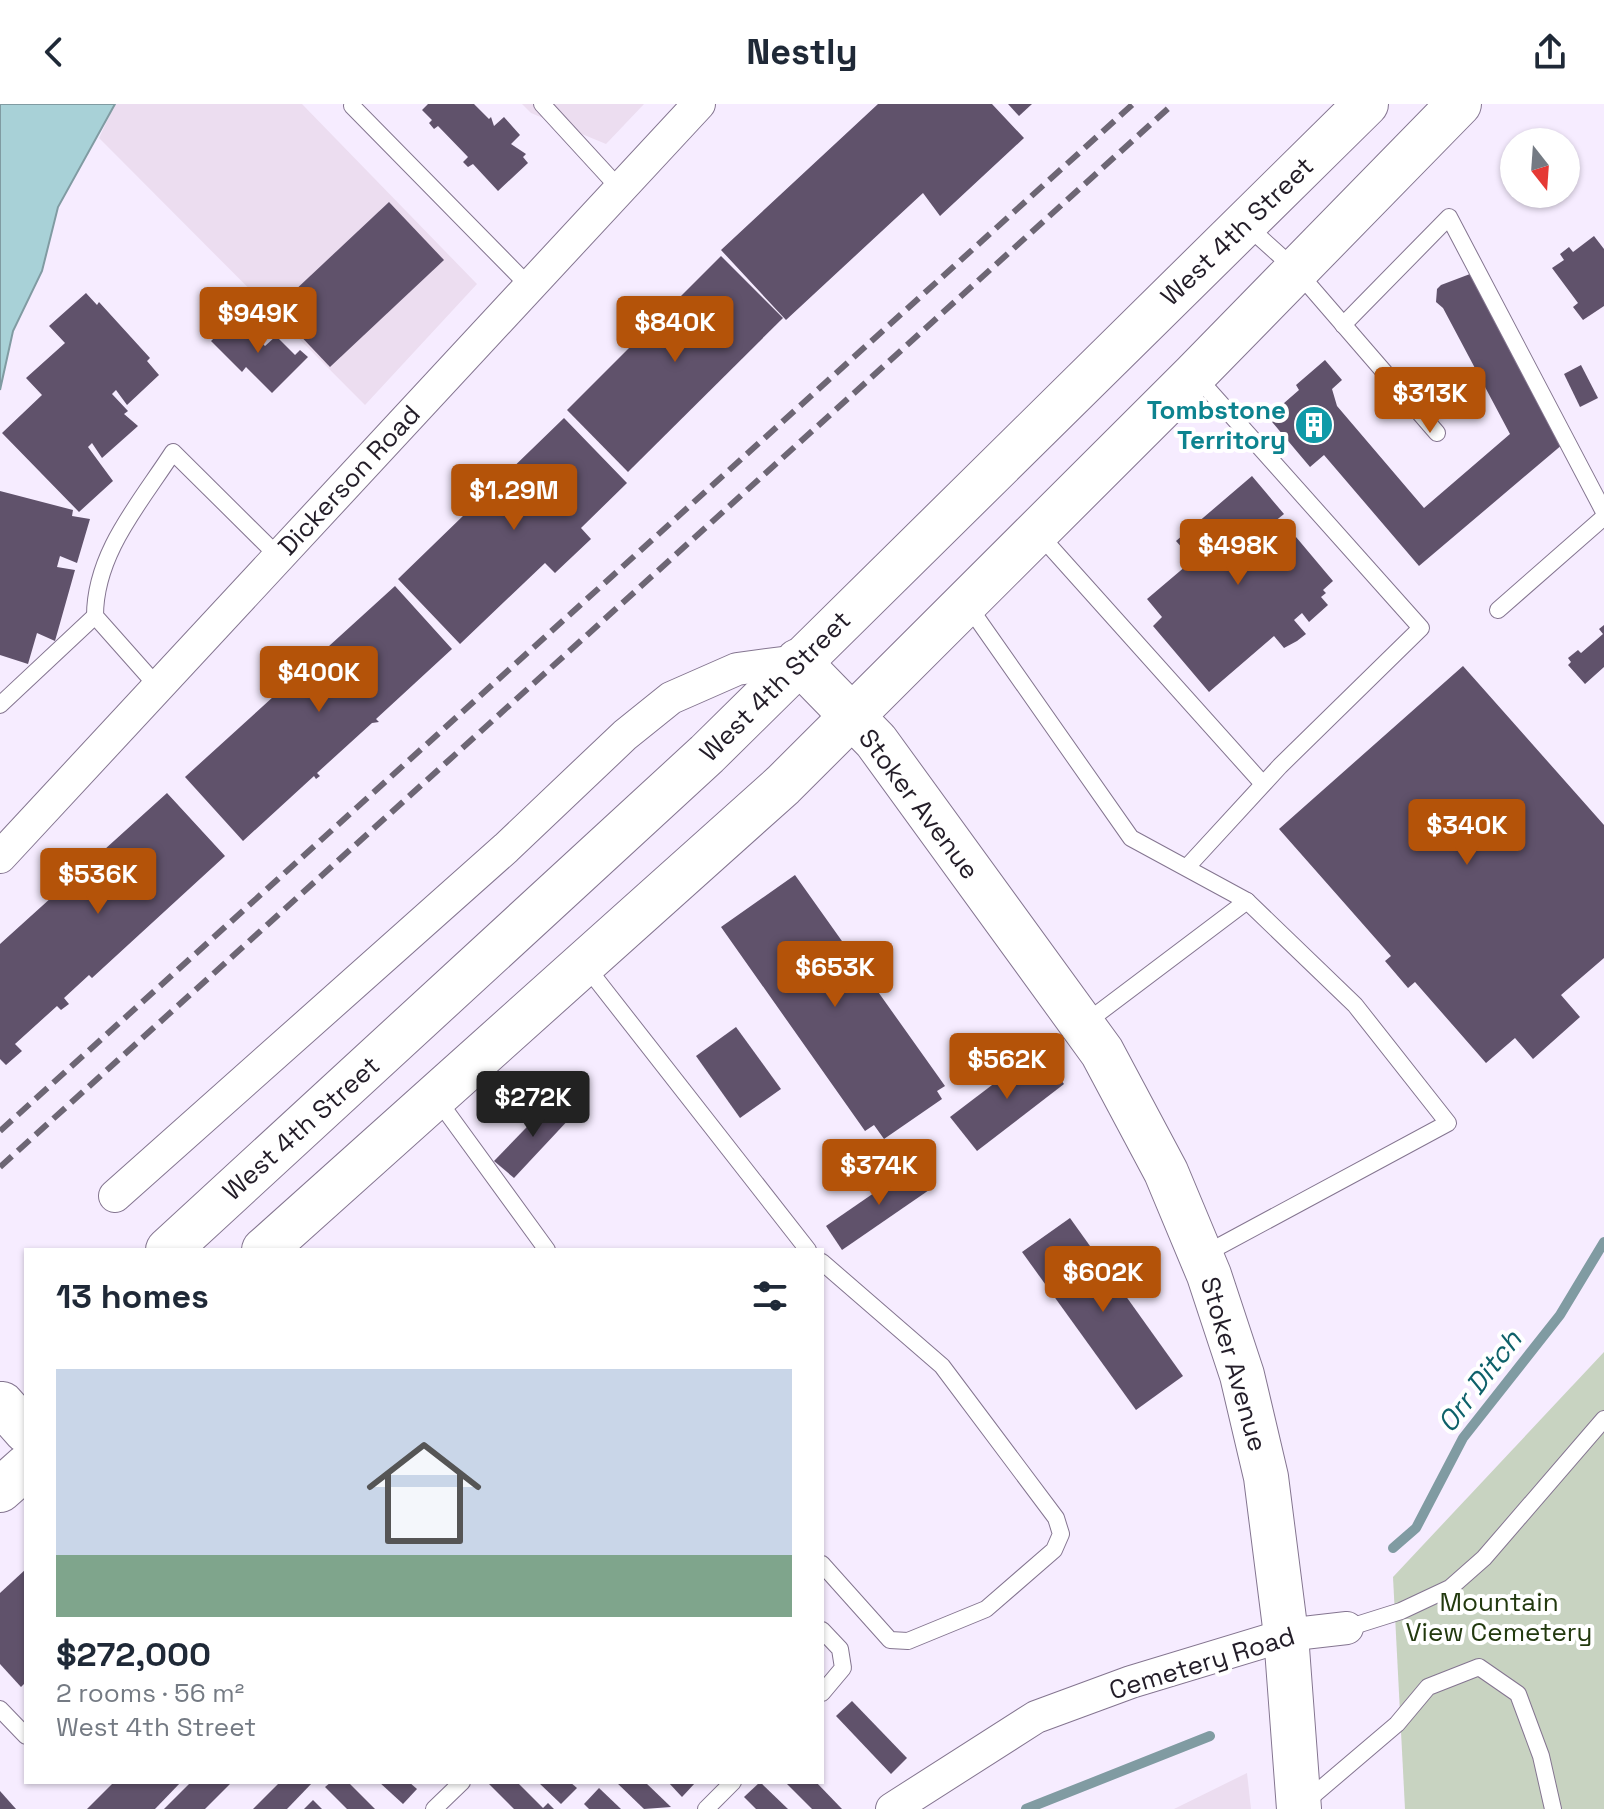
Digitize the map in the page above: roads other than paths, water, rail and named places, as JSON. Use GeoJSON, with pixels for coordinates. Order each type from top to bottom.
{"type":"FeatureCollection","features":[{"type":"Feature","properties":{"kind":"main road","name":"West 4th Street"},"geometry":{"type":"LineString","coordinates":[[170,1248],[707,754],[1366,104]]}},
{"type":"Feature","properties":{"kind":"main road"},"geometry":{"type":"LineString","coordinates":[[266,1248],[783,785],[1194,375],[1459,104]]}},
{"type":"Feature","properties":{"kind":"main road","name":"Stoker Avenue"},"geometry":{"type":"LineString","coordinates":[[798,661],[876,741],[1083,1025],[1102,1052],[1166,1172],[1201,1256],[1242,1375],[1266,1477],[1286,1635],[1299,1808]]}},
{"type":"Feature","properties":{"kind":"main road"},"geometry":{"type":"LineString","coordinates":[[0,1490],[24,1469]]}},
{"type":"Feature","properties":{"kind":"street","name":"Dickerson Road"},"geometry":{"type":"LineString","coordinates":[[0,857],[699,104]]}},
{"type":"Feature","properties":{"kind":"street"},"geometry":{"type":"LineString","coordinates":[[115,1196],[506,848],[625,735],[671,698],[737,669],[798,661]]}},
{"type":"Feature","properties":{"kind":"street","name":"Cemetery Road"},"geometry":{"type":"LineString","coordinates":[[892,1809],[1036,1717],[1131,1682],[1286,1635],[1347,1628]]}},
{"type":"Feature","properties":{"kind":"lane"},"geometry":{"type":"LineString","coordinates":[[542,104],[620,189]]}},
{"type":"Feature","properties":{"kind":"lane"},"geometry":{"type":"LineString","coordinates":[[352,106],[529,286]]}},
{"type":"Feature","properties":{"kind":"lane"},"geometry":{"type":"LineString","coordinates":[[1343,325],[1449,217],[1604,515],[1498,610]]}},
{"type":"Feature","properties":{"kind":"lane"},"geometry":{"type":"LineString","coordinates":[[1244,223],[1296,270],[1437,433]]}},
{"type":"Feature","properties":{"kind":"lane"},"geometry":{"type":"LineString","coordinates":[[1188,866],[1263,784],[1421,628],[1194,375]]}},
{"type":"Feature","properties":{"kind":"lane"},"geometry":{"type":"LineString","coordinates":[[158,687],[95,616],[95,590],[107,555],[173,452],[278,556]]}},
{"type":"Feature","properties":{"kind":"lane"},"geometry":{"type":"LineString","coordinates":[[1036,532],[1263,784]]}},
{"type":"Feature","properties":{"kind":"lane"},"geometry":{"type":"LineString","coordinates":[[965,602],[1131,838],[1188,866],[1247,901],[1355,1005],[1448,1123],[1201,1256]]}},
{"type":"Feature","properties":{"kind":"lane"},"geometry":{"type":"LineString","coordinates":[[0,705],[95,616]]}},
{"type":"Feature","properties":{"kind":"lane"},"geometry":{"type":"LineString","coordinates":[[1083,1025],[1247,901]]}},
{"type":"Feature","properties":{"kind":"lane"},"geometry":{"type":"LineString","coordinates":[[583,963],[806,1248]]}},
{"type":"Feature","properties":{"kind":"lane"},"geometry":{"type":"LineString","coordinates":[[434,1095],[546,1248]]}},
{"type":"Feature","properties":{"kind":"lane"},"geometry":{"type":"LineString","coordinates":[[824,1264],[942,1366],[1056,1518],[1061,1534],[1054,1550],[986,1609],[908,1641],[890,1640],[824,1566]]}},
{"type":"Feature","properties":{"kind":"lane","name":"Cemetery Road"},"geometry":{"type":"LineString","coordinates":[[1347,1628],[1401,1611],[1450,1588],[1484,1558],[1604,1419]]}},
{"type":"Feature","properties":{"kind":"lane"},"geometry":{"type":"LineString","coordinates":[[824,1632],[840,1649],[843,1668],[824,1691]]}},
{"type":"Feature","properties":{"kind":"lane"},"geometry":{"type":"LineString","coordinates":[[1299,1808],[1397,1724],[1428,1687],[1479,1667],[1518,1694],[1541,1756],[1553,1809]]}},
{"type":"Feature","properties":{"kind":"lane"},"geometry":{"type":"LineString","coordinates":[[0,1709],[24,1734]]}},
{"type":"Feature","properties":{"kind":"lane"},"geometry":{"type":"LineString","coordinates":[[434,1809],[460,1784]]}},
{"type":"Feature","properties":{"kind":"lane"},"geometry":{"type":"LineString","coordinates":[[706,1809],[731,1784]]}},
{"type":"Feature","properties":{"kind":"waterway","name":"Orr Ditch"},"geometry":{"type":"LineString","coordinates":[[1393,1548],[1416,1528],[1463,1438],[1560,1315],[1604,1242]]}},
{"type":"Feature","properties":{"kind":"waterway","name":"Orr Ditch"},"geometry":{"type":"LineString","coordinates":[[1026,1809],[1210,1736]]}},
{"type":"Feature","properties":{"kind":"railway"},"geometry":{"type":"LineString","coordinates":[[0,1131],[1133,104]]}},
{"type":"Feature","properties":{"kind":"railway"},"geometry":{"type":"LineString","coordinates":[[0,1167],[1173,104]]}},
{"type":"Feature","properties":{"kind":"place","name":"Tombstone Territory"},"geometry":{"type":"Point","coordinates":[1314,425]}},
{"type":"Feature","properties":{"kind":"park label","name":"Mountain View Cemetery"},"geometry":{"type":"Point","coordinates":[1499,1617]}}]}
